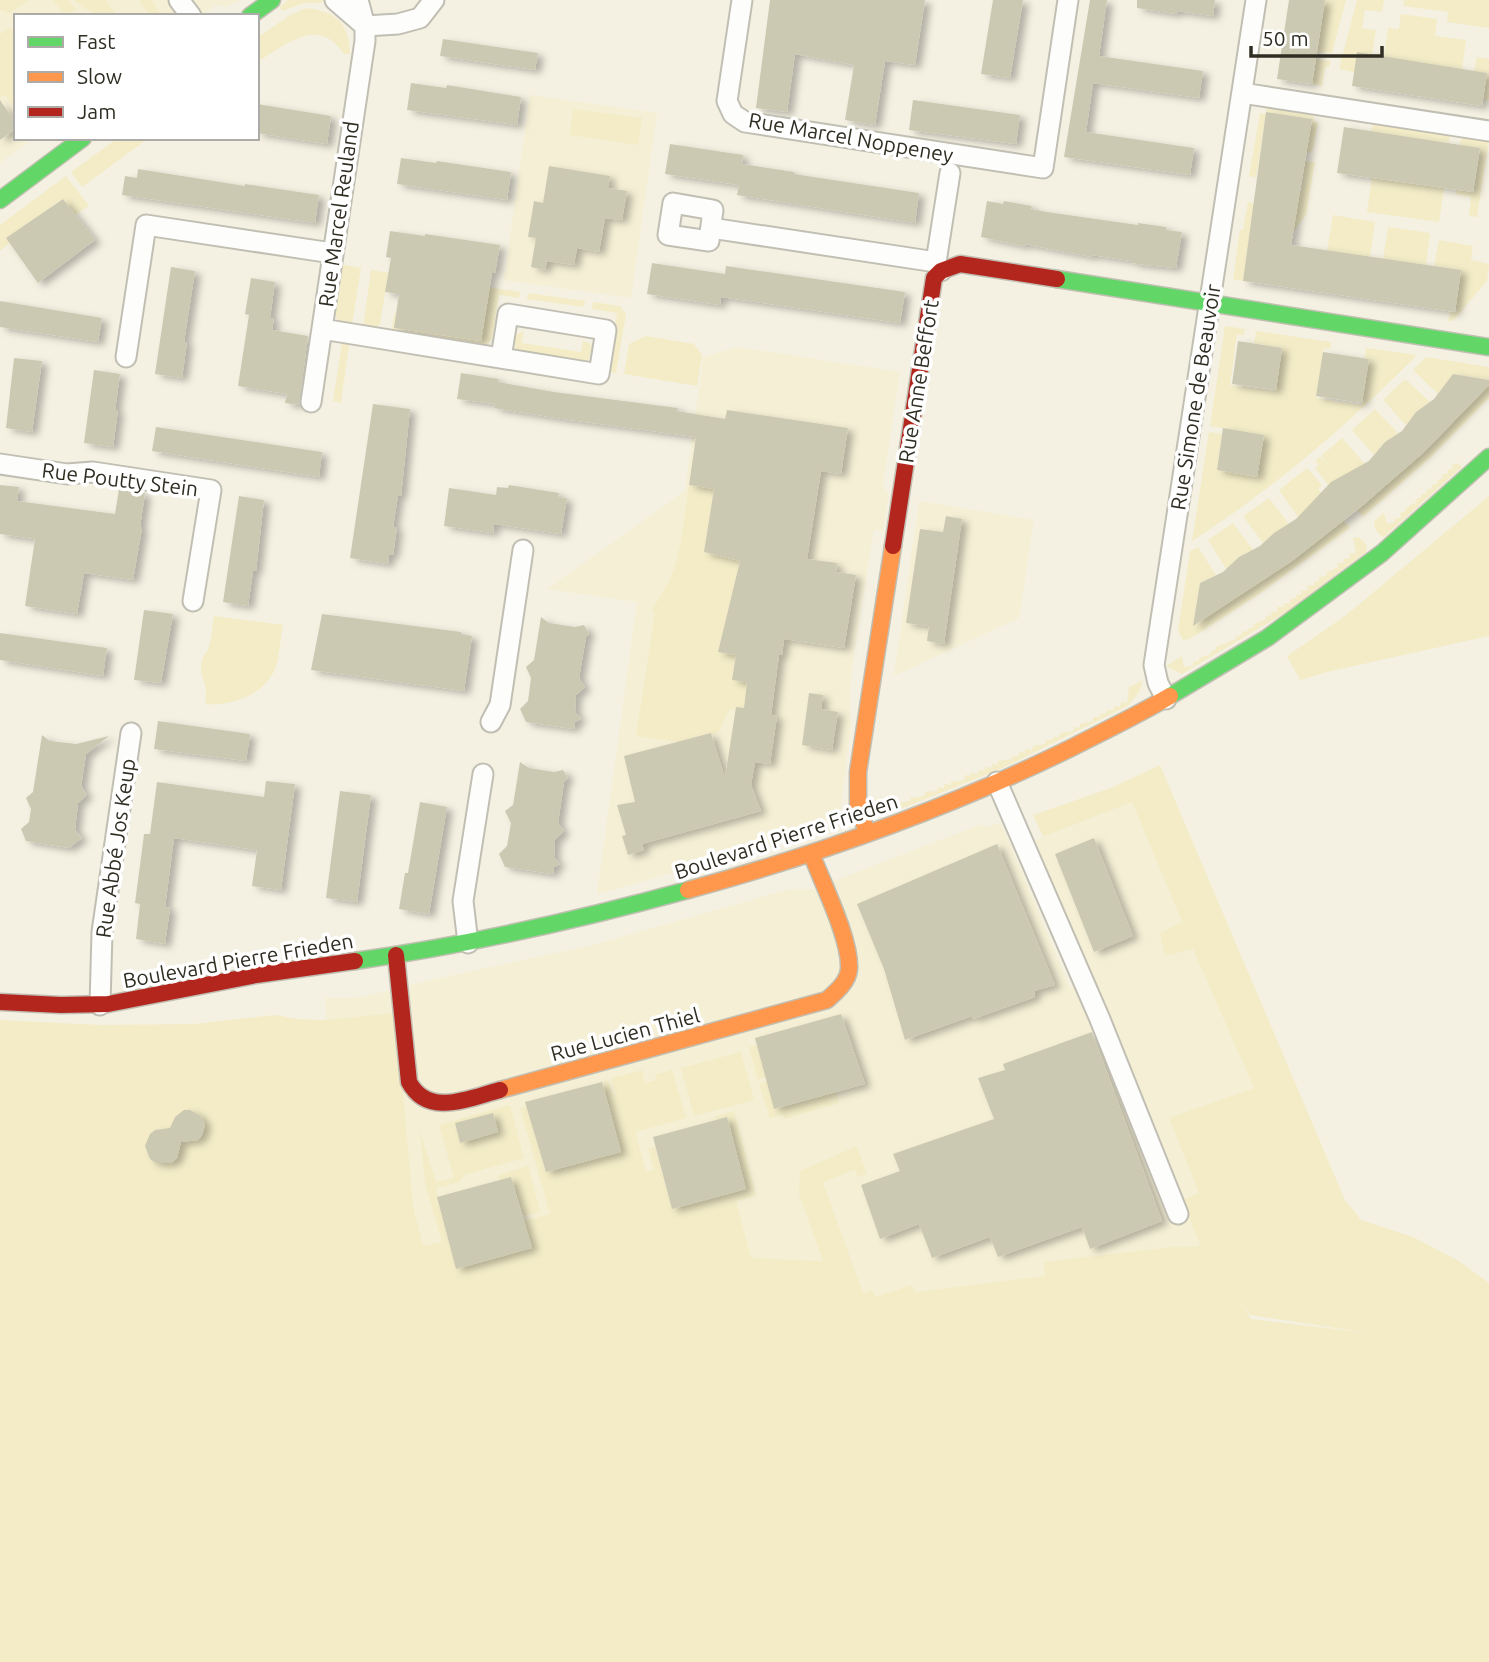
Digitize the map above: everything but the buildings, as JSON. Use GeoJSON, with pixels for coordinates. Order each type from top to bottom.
{"type":"FeatureCollection","features":[{"type":"Feature","properties":{"kind":"street"},"geometry":{"type":"LineString","coordinates":[[253,14],[272,0]]}},
{"type":"Feature","properties":{"kind":"street"},"geometry":{"type":"LineString","coordinates":[[335,0],[365,26],[398,24],[420,18],[434,0]]}},
{"type":"Feature","properties":{"kind":"street"},"geometry":{"type":"LineString","coordinates":[[358,0],[365,26]]}},
{"type":"Feature","properties":{"kind":"street","name":"Rue Marcel Noppeney"},"geometry":{"type":"LineString","coordinates":[[742,0],[727,101],[733,114],[745,122],[1043,168],[1068,0]]}},
{"type":"Feature","properties":{"kind":"street","name":"Rue Simone de Beauvoir"},"geometry":{"type":"LineString","coordinates":[[1166,699],[1158,683],[1154,665],[1256,0]]}},
{"type":"Feature","properties":{"kind":"street","name":"Rue Marcel Reuland"},"geometry":{"type":"LineString","coordinates":[[311,402],[365,26]]}},
{"type":"Feature","properties":{"kind":"street"},"geometry":{"type":"LineString","coordinates":[[1242,93],[1489,131]]}},
{"type":"Feature","properties":{"kind":"street"},"geometry":{"type":"LineString","coordinates":[[0,200],[80,140]]}},
{"type":"Feature","properties":{"kind":"street","name":"Rue Anne Beffort"},"geometry":{"type":"LineString","coordinates":[[867,834],[856,795],[858,772],[934,278],[938,267],[950,173]]}},
{"type":"Feature","properties":{"kind":"street"},"geometry":{"type":"LineString","coordinates":[[127,356],[146,225],[332,253]]}},
{"type":"Feature","properties":{"kind":"street"},"geometry":{"type":"LineString","coordinates":[[711,228],[938,267]]}},
{"type":"Feature","properties":{"kind":"street","name":"Rue Anne Beffort"},"geometry":{"type":"LineString","coordinates":[[938,267],[960,264],[1489,347]]}},
{"type":"Feature","properties":{"kind":"street"},"geometry":{"type":"LineString","coordinates":[[322,329],[599,374],[606,330],[509,314],[501,358]]}},
{"type":"Feature","properties":{"kind":"street","name":"Boulevard Pierre Frieden"},"geometry":{"type":"LineString","coordinates":[[0,1002],[100,1005],[238,977],[468,943],[699,888],[867,834],[997,782],[1099,736],[1166,699],[1304,613],[1384,553],[1489,457]]}},
{"type":"Feature","properties":{"kind":"street","name":"Rue Poutty Stein"},"geometry":{"type":"LineString","coordinates":[[0,464],[67,474],[93,472],[211,490],[193,601]]}},
{"type":"Feature","properties":{"kind":"street"},"geometry":{"type":"LineString","coordinates":[[491,722],[500,705],[523,550]]}},
{"type":"Feature","properties":{"kind":"street","name":"Rue Abbé Jos Keup"},"geometry":{"type":"LineString","coordinates":[[100,1005],[102,932],[131,733]]}},
{"type":"Feature","properties":{"kind":"street"},"geometry":{"type":"LineString","coordinates":[[468,943],[463,901],[483,774]]}},
{"type":"Feature","properties":{"kind":"street"},"geometry":{"type":"LineString","coordinates":[[997,782],[1099,1017],[1178,1214]]}},
{"type":"Feature","properties":{"kind":"street","name":"Rue Lucien Thiel"},"geometry":{"type":"LineString","coordinates":[[396,955],[409,1082],[414,1093],[423,1101],[435,1104],[451,1103],[827,1000],[840,989],[846,978],[848,954],[811,853]]}},
{"type":"Feature","properties":{"kind":"shaded area"},"geometry":{"type":"Polygon","coordinates":[[[0,0],[240,0],[225,7],[216,5],[204,14],[14,14],[14,140],[30,140],[0,163],[0,0]]]}},
{"type":"Feature","properties":{"kind":"shaded area"},"geometry":{"type":"Polygon","coordinates":[[[0,0],[29,0],[10,13],[0,10],[0,0]]]}},
{"type":"Feature","properties":{"kind":"shaded area"},"geometry":{"type":"Polygon","coordinates":[[[53,0],[69,0],[76,10],[63,14],[53,0]]]}},
{"type":"Feature","properties":{"kind":"shaded area"},"geometry":{"type":"Polygon","coordinates":[[[74,0],[106,0],[117,14],[93,14],[74,0]]]}},
{"type":"Feature","properties":{"kind":"shaded area"},"geometry":{"type":"Polygon","coordinates":[[[139,0],[151,0],[161,14],[149,14],[139,0]]]}},
{"type":"Feature","properties":{"kind":"shaded area"},"geometry":{"type":"Polygon","coordinates":[[[288,0],[325,0],[320,3],[304,3],[282,11],[279,7],[288,0]]]}},
{"type":"Feature","properties":{"kind":"shaded area"},"geometry":{"type":"Polygon","coordinates":[[[1325,0],[1346,0],[1332,53],[1317,52],[1325,0]]]}},
{"type":"Feature","properties":{"kind":"shaded area"},"geometry":{"type":"Polygon","coordinates":[[[1357,0],[1384,0],[1382,12],[1365,10],[1362,28],[1376,30],[1372,55],[1354,72],[1339,69],[1357,0]]]}},
{"type":"Feature","properties":{"kind":"shaded area"},"geometry":{"type":"Polygon","coordinates":[[[1404,0],[1489,0],[1489,28],[1447,22],[1448,12],[1403,6],[1404,0]]]}},
{"type":"Feature","properties":{"kind":"shaded area"},"geometry":{"type":"Polygon","coordinates":[[[306,8],[333,16],[344,27],[350,54],[344,54],[334,42],[324,36],[313,35],[291,41],[259,61],[259,37],[290,15],[306,8]]]}},
{"type":"Feature","properties":{"kind":"shaded area"},"geometry":{"type":"Polygon","coordinates":[[[1401,14],[1437,19],[1435,36],[1466,40],[1462,69],[1384,57],[1388,28],[1399,29],[1401,14]]]}},
{"type":"Feature","properties":{"kind":"shaded area"},"geometry":{"type":"Polygon","coordinates":[[[14,29],[14,106],[5,95],[0,98],[0,34],[14,29]]]}},
{"type":"Feature","properties":{"kind":"shaded area"},"geometry":{"type":"Polygon","coordinates":[[[1477,57],[1489,59],[1489,101],[1483,100],[1487,73],[1474,71],[1477,57]]]}},
{"type":"Feature","properties":{"kind":"shaded area"},"geometry":{"type":"Polygon","coordinates":[[[1316,59],[1331,61],[1329,67],[1325,67],[1322,86],[1312,84],[1316,59]]]}},
{"type":"Feature","properties":{"kind":"shaded area"},"geometry":{"type":"Polygon","coordinates":[[[530,95],[657,113],[631,298],[504,280],[530,95]]]}},
{"type":"Feature","properties":{"kind":"shaded area"},"geometry":{"type":"Polygon","coordinates":[[[1267,108],[1314,115],[1313,121],[1318,122],[1313,150],[1306,154],[1312,119],[1266,112],[1267,108]]]}},
{"type":"Feature","properties":{"kind":"shaded area"},"geometry":{"type":"Polygon","coordinates":[[[573,109],[642,118],[638,145],[570,135],[573,109]]]}},
{"type":"Feature","properties":{"kind":"shaded area"},"geometry":{"type":"Polygon","coordinates":[[[1260,113],[1266,114],[1256,177],[1249,176],[1260,113]]]}},
{"type":"Feature","properties":{"kind":"shaded area"},"geometry":{"type":"Polygon","coordinates":[[[1373,124],[1450,136],[1449,143],[1371,132],[1373,124]]]}},
{"type":"Feature","properties":{"kind":"shaded area"},"geometry":{"type":"Polygon","coordinates":[[[1461,137],[1489,141],[1477,217],[1469,216],[1471,197],[1455,194],[1456,190],[1473,192],[1480,149],[1460,145],[1461,137]]]}},
{"type":"Feature","properties":{"kind":"shaded area"},"geometry":{"type":"Polygon","coordinates":[[[115,140],[146,140],[82,187],[71,172],[115,140]]]}},
{"type":"Feature","properties":{"kind":"shaded area"},"geometry":{"type":"Polygon","coordinates":[[[1305,161],[1315,162],[1306,215],[1293,232],[1297,203],[1262,185],[1301,191],[1305,161]]]}},
{"type":"Feature","properties":{"kind":"shaded area"},"geometry":{"type":"Polygon","coordinates":[[[66,176],[89,206],[75,215],[62,199],[7,238],[10,243],[0,251],[0,225],[66,176]]]}},
{"type":"Feature","properties":{"kind":"shaded area"},"geometry":{"type":"Polygon","coordinates":[[[1372,178],[1444,188],[1439,222],[1367,212],[1372,178]]]}},
{"type":"Feature","properties":{"kind":"shaded area"},"geometry":{"type":"Polygon","coordinates":[[[1248,202],[1254,203],[1243,281],[1233,279],[1240,230],[1243,230],[1248,202]]]}},
{"type":"Feature","properties":{"kind":"shaded area"},"geometry":{"type":"Polygon","coordinates":[[[1333,215],[1375,222],[1370,257],[1327,251],[1333,215]]]}},
{"type":"Feature","properties":{"kind":"shaded area"},"geometry":{"type":"Polygon","coordinates":[[[1388,227],[1430,233],[1426,265],[1383,259],[1388,227]]]}},
{"type":"Feature","properties":{"kind":"shaded area"},"geometry":{"type":"Polygon","coordinates":[[[1439,240],[1473,246],[1471,260],[1489,264],[1487,281],[1453,321],[1448,321],[1450,312],[1455,312],[1461,270],[1434,266],[1439,240]]]}},
{"type":"Feature","properties":{"kind":"shaded area"},"geometry":{"type":"Polygon","coordinates":[[[340,264],[361,268],[352,324],[338,321],[333,309],[340,264]]]}},
{"type":"Feature","properties":{"kind":"shaded area"},"geometry":{"type":"Polygon","coordinates":[[[371,270],[520,292],[519,298],[499,295],[492,339],[485,346],[394,332],[394,315],[397,312],[395,328],[480,341],[486,307],[388,275],[380,324],[375,328],[363,327],[371,270]]]}},
{"type":"Feature","properties":{"kind":"shaded area"},"geometry":{"type":"Polygon","coordinates":[[[528,293],[585,301],[584,307],[527,299],[528,293]]]}},
{"type":"Feature","properties":{"kind":"shaded area"},"geometry":{"type":"Polygon","coordinates":[[[593,302],[620,306],[626,314],[616,373],[608,372],[617,313],[592,309],[593,302]]]}},
{"type":"Feature","properties":{"kind":"shaded area"},"geometry":{"type":"Polygon","coordinates":[[[1225,326],[1245,329],[1244,335],[1237,335],[1230,385],[1276,391],[1282,348],[1254,343],[1256,331],[1331,342],[1330,349],[1324,348],[1316,398],[1361,405],[1369,360],[1365,359],[1366,348],[1417,355],[1309,454],[1192,541],[1209,432],[1222,434],[1217,470],[1257,477],[1264,435],[1210,426],[1225,326]]]}},
{"type":"Feature","properties":{"kind":"shaded area"},"geometry":{"type":"Polygon","coordinates":[[[524,330],[522,343],[581,352],[583,341],[589,343],[593,347],[588,361],[581,363],[520,353],[515,349],[515,336],[524,330]]]}},
{"type":"Feature","properties":{"kind":"shaded area"},"geometry":{"type":"Polygon","coordinates":[[[328,335],[350,338],[341,403],[333,401],[342,343],[327,340],[328,335]]]}},
{"type":"Feature","properties":{"kind":"shaded area"},"geometry":{"type":"Polygon","coordinates":[[[646,336],[694,344],[702,355],[697,386],[624,374],[629,344],[646,336]]]}},
{"type":"Feature","properties":{"kind":"shaded area"},"geometry":{"type":"Polygon","coordinates":[[[737,347],[900,372],[883,485],[889,495],[883,531],[874,530],[853,660],[851,727],[839,821],[831,830],[805,838],[799,836],[597,894],[637,602],[547,589],[685,491],[703,357],[737,347]]]}},
{"type":"Feature","properties":{"kind":"shaded area"},"geometry":{"type":"Polygon","coordinates":[[[1426,357],[1489,367],[1489,380],[1453,374],[1438,394],[1413,370],[1426,357]]]}},
{"type":"Feature","properties":{"kind":"shaded area"},"geometry":{"type":"Polygon","coordinates":[[[1405,379],[1430,402],[1416,412],[1406,425],[1383,400],[1405,379]]]}},
{"type":"Feature","properties":{"kind":"shaded area"},"geometry":{"type":"Polygon","coordinates":[[[1489,385],[1489,398],[1431,457],[1363,517],[1340,489],[1329,486],[1315,468],[1319,465],[1315,461],[1320,457],[1329,466],[1321,456],[1342,438],[1365,464],[1362,506],[1424,452],[1489,385]]]}},
{"type":"Feature","properties":{"kind":"shaded area"},"geometry":{"type":"Polygon","coordinates":[[[1375,409],[1398,433],[1385,442],[1374,455],[1352,430],[1375,409]]]}},
{"type":"Feature","properties":{"kind":"shaded area"},"geometry":{"type":"Polygon","coordinates":[[[1458,463],[1462,467],[1384,537],[1378,532],[1374,521],[1384,513],[1387,524],[1395,522],[1394,519],[1401,517],[1400,513],[1406,511],[1405,508],[1417,502],[1416,499],[1422,497],[1421,494],[1427,493],[1426,490],[1438,483],[1437,480],[1443,478],[1442,475],[1448,473],[1447,470],[1453,468],[1452,465],[1458,463]]]}},
{"type":"Feature","properties":{"kind":"shaded area"},"geometry":{"type":"Polygon","coordinates":[[[1307,468],[1322,485],[1318,489],[1350,528],[1255,597],[1190,639],[1183,640],[1178,631],[1190,551],[1198,547],[1216,575],[1200,583],[1194,625],[1292,561],[1341,522],[1298,517],[1279,490],[1307,468]]]}},
{"type":"Feature","properties":{"kind":"shaded area"},"geometry":{"type":"Polygon","coordinates":[[[689,485],[714,489],[704,552],[740,561],[718,652],[736,655],[732,680],[747,682],[744,708],[730,709],[717,733],[677,742],[636,736],[655,613],[652,608],[662,594],[675,565],[689,485]]]}},
{"type":"Feature","properties":{"kind":"shaded area"},"geometry":{"type":"Polygon","coordinates":[[[1489,496],[1489,636],[1300,680],[1287,656],[1345,616],[1489,496]]]}},
{"type":"Feature","properties":{"kind":"shaded area"},"geometry":{"type":"Polygon","coordinates":[[[1269,498],[1289,524],[1263,543],[1243,516],[1269,498]]]}},
{"type":"Feature","properties":{"kind":"shaded area"},"geometry":{"type":"Polygon","coordinates":[[[919,501],[1034,520],[1019,618],[894,676],[919,501]]]}},
{"type":"Feature","properties":{"kind":"shaded area"},"geometry":{"type":"Polygon","coordinates":[[[1233,523],[1253,550],[1239,557],[1226,569],[1208,540],[1233,523]]]}},
{"type":"Feature","properties":{"kind":"shaded area"},"geometry":{"type":"Polygon","coordinates":[[[1359,537],[1367,545],[1366,552],[1288,611],[1182,674],[1166,666],[1182,656],[1184,667],[1193,666],[1193,662],[1211,654],[1216,647],[1236,639],[1235,636],[1242,635],[1242,632],[1254,627],[1254,624],[1266,619],[1265,616],[1272,615],[1271,612],[1278,611],[1277,607],[1290,603],[1290,599],[1302,594],[1301,591],[1308,590],[1307,586],[1319,581],[1319,577],[1326,576],[1326,573],[1338,567],[1337,563],[1344,563],[1343,559],[1350,558],[1349,554],[1356,553],[1353,538],[1359,537]]]}},
{"type":"Feature","properties":{"kind":"shaded area"},"geometry":{"type":"Polygon","coordinates":[[[214,616],[283,625],[275,669],[263,686],[235,701],[205,704],[206,691],[201,665],[209,645],[214,616]]]}},
{"type":"Feature","properties":{"kind":"shaded area"},"geometry":{"type":"Polygon","coordinates":[[[1143,680],[1139,692],[1129,705],[1005,767],[885,815],[870,810],[866,803],[882,797],[881,809],[890,809],[890,805],[897,806],[898,803],[910,801],[911,798],[924,796],[925,792],[937,791],[938,787],[944,788],[944,784],[951,785],[951,782],[964,780],[965,775],[978,774],[979,770],[984,771],[985,767],[998,765],[998,761],[1019,756],[1019,752],[1025,753],[1025,749],[1032,750],[1033,746],[1045,744],[1046,740],[1059,737],[1060,733],[1073,731],[1074,727],[1080,728],[1080,724],[1093,721],[1093,717],[1106,714],[1107,710],[1114,710],[1114,706],[1120,707],[1121,702],[1127,703],[1129,687],[1143,680]]]}},
{"type":"Feature","properties":{"kind":"shaded area"},"geometry":{"type":"Polygon","coordinates":[[[1160,765],[1345,1200],[1361,1220],[1413,1237],[1459,1261],[1489,1283],[1489,1662],[0,1662],[0,1020],[100,1025],[194,1024],[275,1015],[326,1020],[396,1013],[413,1206],[423,1246],[442,1242],[425,1183],[420,1131],[436,1182],[454,1178],[439,1125],[510,1105],[524,1158],[464,1175],[460,1182],[436,1188],[457,1268],[532,1248],[524,1221],[550,1214],[520,1108],[527,1106],[621,1152],[602,1082],[608,1080],[613,1094],[616,1094],[611,1078],[642,1070],[645,1083],[656,1080],[655,1075],[672,1070],[686,1118],[635,1132],[646,1172],[654,1170],[648,1148],[655,1147],[672,1209],[745,1189],[727,1117],[715,1120],[714,1117],[734,1111],[756,1195],[736,1201],[751,1258],[823,1261],[799,1194],[800,1171],[857,1146],[867,1174],[858,1177],[855,1170],[823,1182],[863,1293],[872,1290],[875,1297],[911,1285],[915,1292],[1045,1276],[1044,1262],[1170,1247],[1201,1246],[1182,1200],[1199,1193],[1169,1118],[1254,1088],[1193,949],[1165,956],[1160,933],[1182,922],[1132,802],[1043,837],[1033,815],[1111,788],[1160,765]],[[1241,1303],[1251,1319],[1369,1333],[1250,1315],[1241,1303]]]}},
{"type":"Feature","properties":{"kind":"shaded area"},"geometry":{"type":"Polygon","coordinates":[[[1132,802],[1182,922],[1165,955],[1193,948],[1255,1088],[1199,1193],[1198,1235],[1202,1246],[1170,1247],[1044,1262],[1046,1276],[914,1292],[911,1285],[875,1297],[863,1293],[823,1181],[856,1170],[867,1174],[857,1146],[799,1194],[824,1261],[690,1256],[365,1351],[330,1163],[325,998],[363,997],[593,945],[790,889],[813,889],[982,824],[984,827],[1001,823],[1071,990],[1088,967],[1034,841],[1132,802]]]}},
{"type":"Feature","properties":{"kind":"shaded area"},"geometry":{"type":"Polygon","coordinates":[[[757,1045],[766,1077],[758,1080],[749,1047],[757,1045]]]}},
{"type":"Feature","properties":{"kind":"shaded area"},"geometry":{"type":"Polygon","coordinates":[[[741,1052],[754,1100],[694,1116],[681,1068],[741,1052]]]}},
{"type":"Feature","properties":{"kind":"shaded area"},"geometry":{"type":"Polygon","coordinates":[[[767,1082],[775,1109],[836,1092],[839,1103],[784,1119],[782,1115],[770,1118],[759,1084],[767,1082]]]}},
{"type":"Feature","properties":{"kind":"shaded area"},"geometry":{"type":"Polygon","coordinates":[[[528,1166],[540,1212],[523,1216],[511,1177],[499,1180],[498,1175],[528,1166]]]}},
{"type":"Feature","properties":{"kind":"traffic: fast"},"geometry":{"type":"LineString","coordinates":[[253,14],[272,0]]}},
{"type":"Feature","properties":{"kind":"traffic: fast"},"geometry":{"type":"LineString","coordinates":[[0,200],[80,140]]}},
{"type":"Feature","properties":{"kind":"traffic: fast"},"geometry":{"type":"LineString","coordinates":[[1057,279],[1489,347]]}},
{"type":"Feature","properties":{"kind":"traffic: fast"},"geometry":{"type":"LineString","coordinates":[[1170,696],[1267,638],[1382,553],[1489,457]]}},
{"type":"Feature","properties":{"kind":"traffic: fast"},"geometry":{"type":"LineString","coordinates":[[355,961],[523,931],[688,890]]}},
{"type":"Feature","properties":{"kind":"traffic: slow"},"geometry":{"type":"LineString","coordinates":[[867,834],[858,804],[858,772],[893,546]]}},
{"type":"Feature","properties":{"kind":"traffic: slow"},"geometry":{"type":"LineString","coordinates":[[688,890],[835,845],[931,810],[1025,770],[1170,696]]}},
{"type":"Feature","properties":{"kind":"traffic: slow"},"geometry":{"type":"LineString","coordinates":[[500,1090],[827,1000],[846,978],[849,969],[848,957],[841,927],[811,853]]}},
{"type":"Feature","properties":{"kind":"traffic: jam"},"geometry":{"type":"LineString","coordinates":[[893,546],[934,278],[941,271],[960,264],[1057,279]]}},
{"type":"Feature","properties":{"kind":"traffic: jam"},"geometry":{"type":"LineString","coordinates":[[396,955],[409,1082],[417,1093],[427,1100],[450,1102],[500,1090]]}},
{"type":"Feature","properties":{"kind":"traffic: jam"},"geometry":{"type":"LineString","coordinates":[[0,1002],[108,1004],[256,975],[355,961]]}}]}
